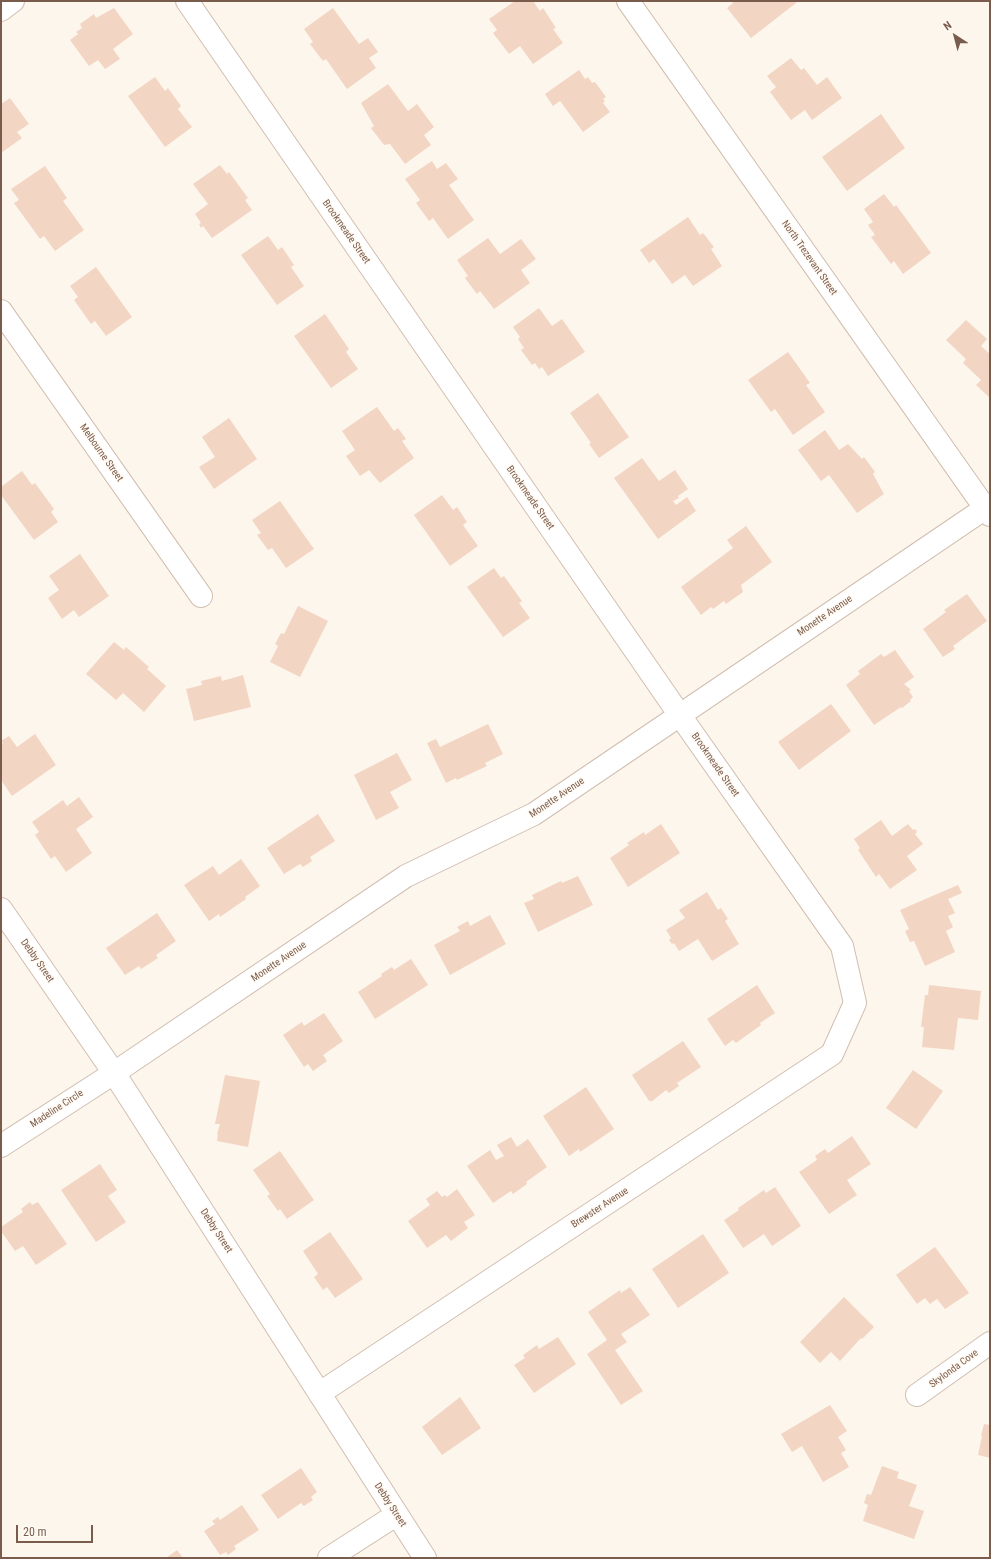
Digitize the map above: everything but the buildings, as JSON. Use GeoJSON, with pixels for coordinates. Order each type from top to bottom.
{"type":"FeatureCollection","features":[{"type":"Feature","properties":{"kind":"street"},"geometry":{"type":"LineString","coordinates":[[1,10],[13,1]]}},
{"type":"Feature","properties":{"kind":"street","name":"Brookmeade Street"},"geometry":{"type":"LineString","coordinates":[[187,1],[679,714],[842,946],[855,1003]]}},
{"type":"Feature","properties":{"kind":"street","name":"North Trezevant Street"},"geometry":{"type":"LineString","coordinates":[[628,1],[988,509]]}},
{"type":"Feature","properties":{"kind":"street","name":"Melbourne Street"},"geometry":{"type":"LineString","coordinates":[[1,311],[201,596]]}},
{"type":"Feature","properties":{"kind":"street","name":"Monette Avenue"},"geometry":{"type":"LineString","coordinates":[[114,1073],[406,876],[534,814],[679,714],[988,509]]}},
{"type":"Feature","properties":{"kind":"street","name":"Debby Street"},"geometry":{"type":"LineString","coordinates":[[1,909],[114,1073],[320,1393],[396,1515],[425,1558]]}},
{"type":"Feature","properties":{"kind":"street","name":"Brewster Avenue"},"geometry":{"type":"LineString","coordinates":[[320,1393],[832,1054],[855,1003]]}},
{"type":"Feature","properties":{"kind":"street","name":"Madeline Circle"},"geometry":{"type":"LineString","coordinates":[[1,1146],[114,1073]]}},
{"type":"Feature","properties":{"kind":"street","name":"Skylonda Cove"},"geometry":{"type":"LineString","coordinates":[[917,1395],[990,1343]]}},
{"type":"Feature","properties":{"kind":"street"},"geometry":{"type":"LineString","coordinates":[[330,1558],[396,1515]]}}]}
